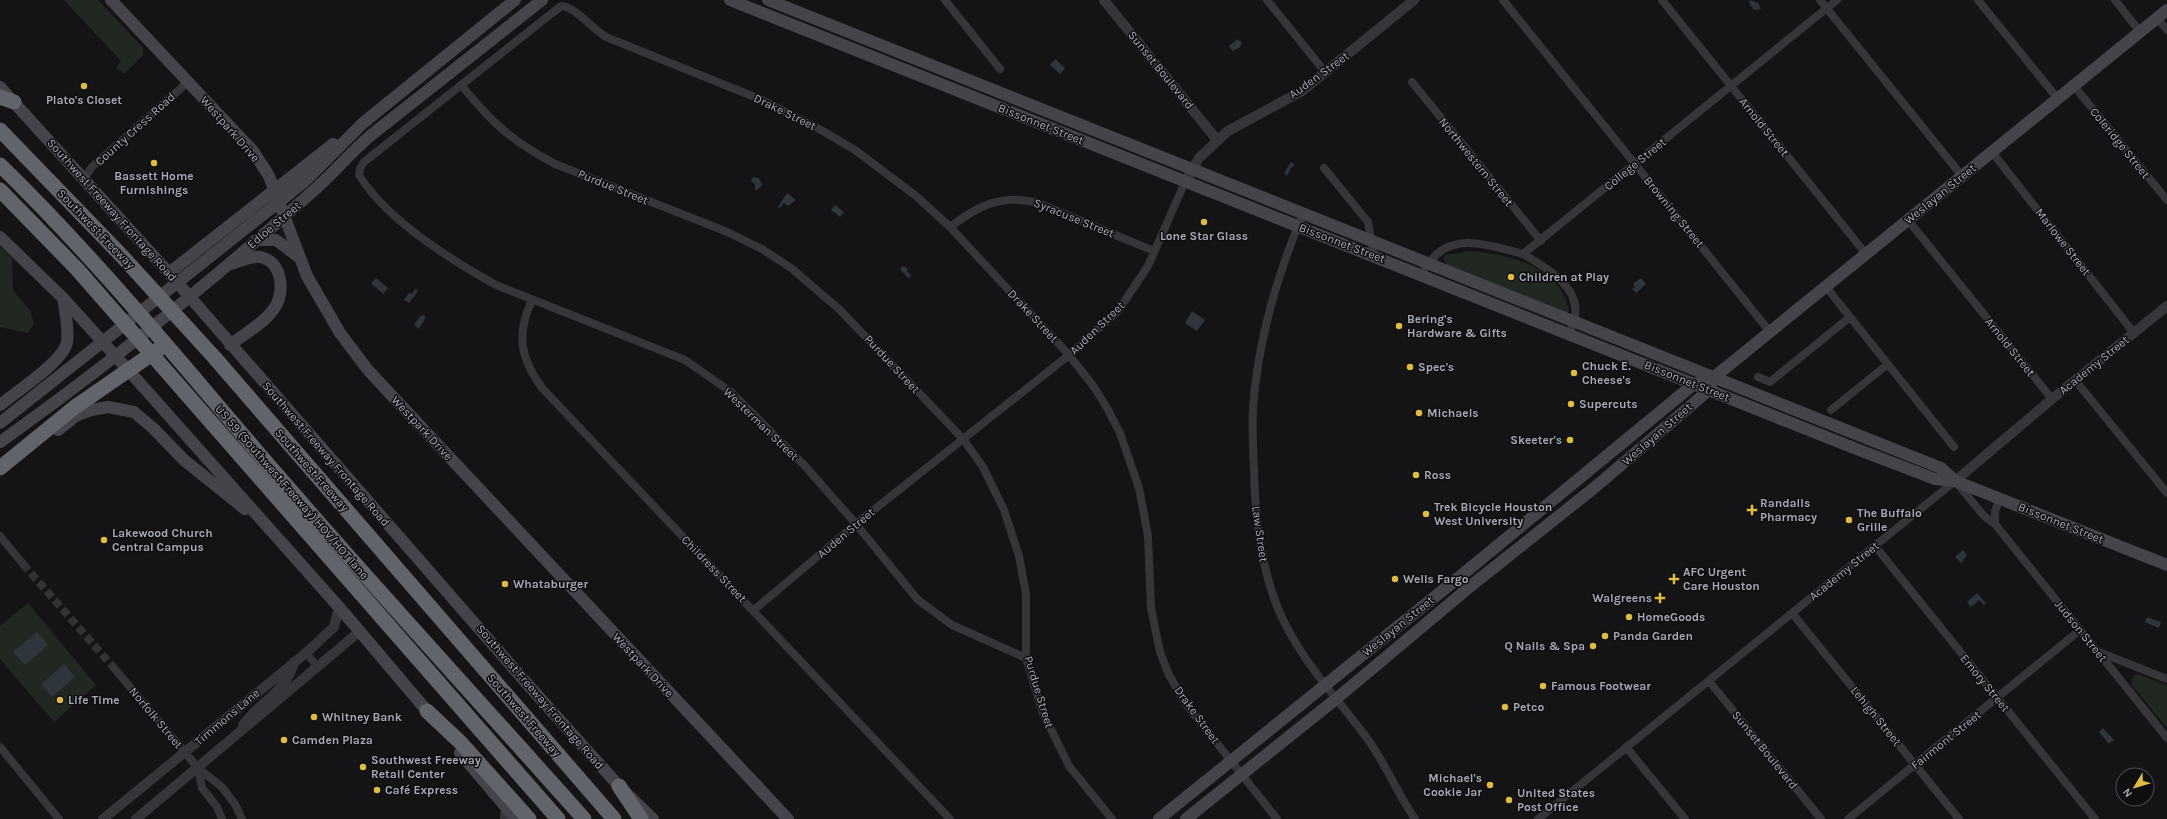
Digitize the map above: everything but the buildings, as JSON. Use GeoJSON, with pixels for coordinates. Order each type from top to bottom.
{"type":"FeatureCollection","features":[{"type":"Feature","properties":{"kind":"highway","name":"Southwest Freeway"},"geometry":{"type":"LineString","coordinates":[[0,130],[120,254],[214,357],[614,819]]}},
{"type":"Feature","properties":{"kind":"highway"},"geometry":{"type":"LineString","coordinates":[[0,156],[57,215],[143,311],[436,644],[564,796]]}},
{"type":"Feature","properties":{"kind":"highway","name":"US 59 (Southwest Freeway) HOV/HOT lane"},"geometry":{"type":"LineString","coordinates":[[0,165],[32,196],[94,264],[347,556],[584,819]]}},
{"type":"Feature","properties":{"kind":"highway"},"geometry":{"type":"LineString","coordinates":[[0,190],[82,275],[558,819]]}},
{"type":"Feature","properties":{"kind":"highway"},"geometry":{"type":"LineString","coordinates":[[0,468],[99,390],[156,350],[165,349],[182,357]]}},
{"type":"Feature","properties":{"kind":"highway"},"geometry":{"type":"LineString","coordinates":[[427,711],[461,742],[529,819]]}},
{"type":"Feature","properties":{"kind":"highway"},"geometry":{"type":"LineString","coordinates":[[619,786],[641,819]]}},
{"type":"Feature","properties":{"kind":"main road","name":"Westpark Drive"},"geometry":{"type":"LineString","coordinates":[[111,0],[253,151],[270,176],[307,276],[326,312],[368,370],[788,819]]}},
{"type":"Feature","properties":{"kind":"main road","name":"Edloe Street"},"geometry":{"type":"LineString","coordinates":[[0,423],[214,256],[306,180],[363,123],[515,0]]}},
{"type":"Feature","properties":{"kind":"main road","name":"Edloe Street"},"geometry":{"type":"LineString","coordinates":[[0,442],[154,324],[223,268],[313,191],[348,155],[542,0]]}},
{"type":"Feature","properties":{"kind":"main road","name":"Bissonnet Street"},"geometry":{"type":"LineString","coordinates":[[730,0],[1935,480],[1955,481],[2167,565]]}},
{"type":"Feature","properties":{"kind":"main road","name":"Bissonnet Street"},"geometry":{"type":"LineString","coordinates":[[768,0],[1941,468],[1955,481]]}},
{"type":"Feature","properties":{"kind":"main road"},"geometry":{"type":"LineString","coordinates":[[784,22],[790,9]]}},
{"type":"Feature","properties":{"kind":"main road","name":"Weslayan Street"},"geometry":{"type":"LineString","coordinates":[[1159,819],[1463,574],[1694,384],[1713,378],[2167,10]]}},
{"type":"Feature","properties":{"kind":"main road"},"geometry":{"type":"LineString","coordinates":[[438,62],[447,75]]}},
{"type":"Feature","properties":{"kind":"main road","name":"Southwest Freeway Frontage Road"},"geometry":{"type":"LineString","coordinates":[[0,87],[7,99],[169,273],[230,345],[619,786],[653,819]]}},
{"type":"Feature","properties":{"kind":"main road"},"geometry":{"type":"LineString","coordinates":[[995,106],[1000,92]]}},
{"type":"Feature","properties":{"kind":"main road"},"geometry":{"type":"LineString","coordinates":[[169,273],[330,146],[363,123]]}},
{"type":"Feature","properties":{"kind":"main road"},"geometry":{"type":"LineString","coordinates":[[0,237],[63,298],[279,538],[360,631],[516,819]]}},
{"type":"Feature","properties":{"kind":"main road"},"geometry":{"type":"LineString","coordinates":[[256,240],[276,240],[301,259]]}},
{"type":"Feature","properties":{"kind":"main road"},"geometry":{"type":"LineString","coordinates":[[223,268],[251,257],[260,257],[273,265],[280,280],[280,296],[274,309],[230,345]]}},
{"type":"Feature","properties":{"kind":"main road"},"geometry":{"type":"LineString","coordinates":[[0,405],[53,362],[65,348],[67,321],[63,298]]}},
{"type":"Feature","properties":{"kind":"main road"},"geometry":{"type":"LineString","coordinates":[[1709,390],[1713,378]]}},
{"type":"Feature","properties":{"kind":"main road","name":"Weslayan Street"},"geometry":{"type":"LineString","coordinates":[[1186,819],[1336,699],[1472,585],[1594,488],[1709,390]]}},
{"type":"Feature","properties":{"kind":"main road"},"geometry":{"type":"LineString","coordinates":[[0,474],[77,415],[91,410],[108,407],[134,412],[184,460],[279,538]]}},
{"type":"Feature","properties":{"kind":"main road"},"geometry":{"type":"LineString","coordinates":[[1583,475],[1594,488]]}},
{"type":"Feature","properties":{"kind":"main road"},"geometry":{"type":"LineString","coordinates":[[1463,574],[1472,585]]}},
{"type":"Feature","properties":{"kind":"street"},"geometry":{"type":"LineString","coordinates":[[945,0],[1000,69]]}},
{"type":"Feature","properties":{"kind":"street","name":"Sunset Boulevard"},"geometry":{"type":"LineString","coordinates":[[1104,0],[1217,140]]}},
{"type":"Feature","properties":{"kind":"street"},"geometry":{"type":"LineString","coordinates":[[1266,0],[1325,72]]}},
{"type":"Feature","properties":{"kind":"street","name":"Auden Street"},"geometry":{"type":"LineString","coordinates":[[754,610],[856,524],[1069,355],[1118,311],[1138,282],[1192,169],[1199,158],[1217,140],[1228,131],[1302,91],[1414,0]]}},
{"type":"Feature","properties":{"kind":"street","name":"Browning Street"},"geometry":{"type":"LineString","coordinates":[[1503,0],[1770,332]]}},
{"type":"Feature","properties":{"kind":"street","name":"Arnold Street"},"geometry":{"type":"LineString","coordinates":[[1662,0],[1732,85],[1866,254]]}},
{"type":"Feature","properties":{"kind":"street"},"geometry":{"type":"LineString","coordinates":[[1820,0],[1962,176]]}},
{"type":"Feature","properties":{"kind":"street","name":"College Street"},"geometry":{"type":"LineString","coordinates":[[1523,254],[1541,241],[1837,0]]}},
{"type":"Feature","properties":{"kind":"street"},"geometry":{"type":"LineString","coordinates":[[1978,0],[2058,99]]}},
{"type":"Feature","properties":{"kind":"street"},"geometry":{"type":"LineString","coordinates":[[2114,0],[2140,32]]}},
{"type":"Feature","properties":{"kind":"street","name":"Drake Street"},"geometry":{"type":"LineString","coordinates":[[462,86],[561,6],[570,7],[595,31],[606,37],[762,100],[821,130],[887,173],[950,227],[1069,355],[1094,387],[1107,408],[1120,433],[1137,481],[1148,536],[1151,608],[1160,652],[1169,675],[1186,704],[1277,819]]}},
{"type":"Feature","properties":{"kind":"street"},"geometry":{"type":"LineString","coordinates":[[2157,18],[2167,30]]}},
{"type":"Feature","properties":{"kind":"street","name":"County Cress Road"},"geometry":{"type":"LineString","coordinates":[[84,180],[92,167],[188,82]]}},
{"type":"Feature","properties":{"kind":"street","name":"Northwestern Street"},"geometry":{"type":"LineString","coordinates":[[1412,82],[1541,241]]}},
{"type":"Feature","properties":{"kind":"street","name":"Westerman Street"},"geometry":{"type":"LineString","coordinates":[[462,86],[364,162],[360,168],[359,175],[375,195],[412,229],[438,250],[496,285],[685,360],[731,392],[804,465],[856,524],[905,586],[928,607],[952,625],[1026,658]]}},
{"type":"Feature","properties":{"kind":"street","name":"Purdue Street"},"geometry":{"type":"LineString","coordinates":[[462,86],[483,112],[501,130],[532,151],[555,164],[725,231],[762,249],[791,268],[839,309],[963,439],[983,468],[1004,510],[1019,556],[1026,594],[1026,658],[1043,713],[1060,752],[1079,780],[1112,819]]}},
{"type":"Feature","properties":{"kind":"street","name":"Coleridge Street"},"geometry":{"type":"LineString","coordinates":[[2074,86],[2167,200]]}},
{"type":"Feature","properties":{"kind":"street","name":"Marlowe Street"},"geometry":{"type":"LineString","coordinates":[[1992,152],[2134,333]]}},
{"type":"Feature","properties":{"kind":"street"},"geometry":{"type":"LineString","coordinates":[[1324,168],[1368,222],[1374,256]]}},
{"type":"Feature","properties":{"kind":"street","name":"Syracuse Street"},"geometry":{"type":"LineString","coordinates":[[950,227],[974,210],[987,204],[998,201],[1025,199],[1154,251]]}},
{"type":"Feature","properties":{"kind":"street","name":"Law Street"},"geometry":{"type":"LineString","coordinates":[[1303,214],[1274,292],[1260,355],[1253,407],[1254,493],[1257,528],[1265,567],[1277,606],[1302,653],[1367,738],[1415,819]]}},
{"type":"Feature","properties":{"kind":"street","name":"Arnold Street"},"geometry":{"type":"LineString","coordinates":[[1908,220],[2052,399]]}},
{"type":"Feature","properties":{"kind":"street"},"geometry":{"type":"LineString","coordinates":[[1421,275],[1429,263],[1443,249],[1466,242],[1488,245],[1523,254],[1551,271],[1566,287],[1574,302],[1575,315],[1569,334]]}},
{"type":"Feature","properties":{"kind":"street"},"geometry":{"type":"LineString","coordinates":[[1826,286],[1954,446]]}},
{"type":"Feature","properties":{"kind":"street","name":"Childress Street"},"geometry":{"type":"LineString","coordinates":[[532,300],[524,318],[522,340],[528,364],[537,380],[950,819]]}},
{"type":"Feature","properties":{"kind":"street","name":"Academy Street"},"geometry":{"type":"LineString","coordinates":[[1544,817],[1626,747],[1955,481],[2075,380],[2167,306]]}},
{"type":"Feature","properties":{"kind":"street"},"geometry":{"type":"LineString","coordinates":[[1758,377],[1770,382],[1850,317]]}},
{"type":"Feature","properties":{"kind":"street"},"geometry":{"type":"LineString","coordinates":[[1831,410],[1888,364]]}},
{"type":"Feature","properties":{"kind":"street"},"geometry":{"type":"LineString","coordinates":[[2075,380],[2167,493]]}},
{"type":"Feature","properties":{"kind":"street","name":"Judson Street"},"geometry":{"type":"LineString","coordinates":[[1955,481],[1984,516],[1994,524],[2167,738]]}},
{"type":"Feature","properties":{"kind":"street"},"geometry":{"type":"LineString","coordinates":[[1994,524],[1994,511],[2000,498]]}},
{"type":"Feature","properties":{"kind":"street"},"geometry":{"type":"LineString","coordinates":[[0,536],[24,564]]}},
{"type":"Feature","properties":{"kind":"street","name":"Emory Street"},"geometry":{"type":"LineString","coordinates":[[1875,546],[2095,819]]}},
{"type":"Feature","properties":{"kind":"street","name":"Timmons Lane"},"geometry":{"type":"LineString","coordinates":[[103,819],[306,653],[334,627],[339,607]]}},
{"type":"Feature","properties":{"kind":"street","name":"Lehigh Street"},"geometry":{"type":"LineString","coordinates":[[1792,613],[1959,819]]}},
{"type":"Feature","properties":{"kind":"street","name":"Fairmont Street"},"geometry":{"type":"LineString","coordinates":[[1848,819],[2080,630]]}},
{"type":"Feature","properties":{"kind":"street","name":"Timmons Lane"},"geometry":{"type":"LineString","coordinates":[[136,819],[360,631]]}},
{"type":"Feature","properties":{"kind":"street"},"geometry":{"type":"LineString","coordinates":[[2098,652],[2167,679]]}},
{"type":"Feature","properties":{"kind":"street"},"geometry":{"type":"LineString","coordinates":[[306,653],[318,667]]}},
{"type":"Feature","properties":{"kind":"street"},"geometry":{"type":"LineString","coordinates":[[234,738],[250,715],[281,688],[291,676],[294,662]]}},
{"type":"Feature","properties":{"kind":"street","name":"Norfolk Street"},"geometry":{"type":"LineString","coordinates":[[114,668],[198,768],[222,787],[235,804],[242,819]]}},
{"type":"Feature","properties":{"kind":"street","name":"Sunset Boulevard"},"geometry":{"type":"LineString","coordinates":[[1708,681],[1821,819]]}},
{"type":"Feature","properties":{"kind":"street"},"geometry":{"type":"LineString","coordinates":[[0,747],[59,819]]}},
{"type":"Feature","properties":{"kind":"street"},"geometry":{"type":"LineString","coordinates":[[1626,747],[1685,819]]}},
{"type":"Feature","properties":{"kind":"street","name":"Norfolk Street"},"geometry":{"type":"LineString","coordinates":[[198,768],[202,788],[217,807],[222,819]]}},
{"type":"Feature","properties":{"kind":"street"},"geometry":{"type":"LineString","coordinates":[[504,819],[505,805]]}},
{"type":"Feature","properties":{"kind":"shaded area"},"geometry":{"type":"Polygon","coordinates":[[[64,0],[98,0],[143,48],[143,55],[124,74],[116,68],[121,61],[64,0]]]}},
{"type":"Feature","properties":{"kind":"shaded area"},"geometry":{"type":"Polygon","coordinates":[[[1750,0],[1758,3],[1761,9],[1754,10],[1749,3],[1750,0]]]}},
{"type":"Feature","properties":{"kind":"shaded area"},"geometry":{"type":"Polygon","coordinates":[[[1238,39],[1242,43],[1240,47],[1233,51],[1229,46],[1238,39]]]}},
{"type":"Feature","properties":{"kind":"shaded area"},"geometry":{"type":"Polygon","coordinates":[[[1055,59],[1065,68],[1060,74],[1050,65],[1055,59]]]}},
{"type":"Feature","properties":{"kind":"shaded area"},"geometry":{"type":"Polygon","coordinates":[[[1291,162],[1295,165],[1291,168],[1287,176],[1284,173],[1291,162]]]}},
{"type":"Feature","properties":{"kind":"shaded area"},"geometry":{"type":"Polygon","coordinates":[[[753,177],[759,178],[762,185],[757,190],[755,190],[755,184],[751,181],[753,177]]]}},
{"type":"Feature","properties":{"kind":"shaded area"},"geometry":{"type":"Polygon","coordinates":[[[787,193],[796,200],[788,206],[784,203],[780,208],[778,207],[787,193]]]}},
{"type":"Feature","properties":{"kind":"shaded area"},"geometry":{"type":"Polygon","coordinates":[[[835,205],[844,212],[840,217],[831,210],[835,205]]]}},
{"type":"Feature","properties":{"kind":"shaded area"},"geometry":{"type":"Polygon","coordinates":[[[0,247],[12,258],[13,291],[30,310],[34,324],[28,333],[0,327],[0,247]]]}},
{"type":"Feature","properties":{"kind":"shaded area"},"geometry":{"type":"Polygon","coordinates":[[[1470,251],[1500,255],[1531,265],[1556,283],[1564,296],[1569,311],[1567,313],[1448,266],[1443,258],[1446,255],[1470,251]]]}},
{"type":"Feature","properties":{"kind":"shaded area"},"geometry":{"type":"Polygon","coordinates":[[[903,266],[908,269],[907,271],[911,275],[909,279],[900,269],[903,266]]]}},
{"type":"Feature","properties":{"kind":"shaded area"},"geometry":{"type":"Polygon","coordinates":[[[376,278],[388,288],[383,294],[371,283],[376,278]]]}},
{"type":"Feature","properties":{"kind":"shaded area"},"geometry":{"type":"Polygon","coordinates":[[[1641,278],[1646,284],[1636,293],[1632,289],[1635,287],[1633,284],[1641,278]]]}},
{"type":"Feature","properties":{"kind":"shaded area"},"geometry":{"type":"Polygon","coordinates":[[[415,289],[418,291],[409,303],[404,300],[409,293],[412,294],[415,289]]]}},
{"type":"Feature","properties":{"kind":"shaded area"},"geometry":{"type":"Polygon","coordinates":[[[1192,311],[1205,320],[1197,331],[1185,323],[1192,311]]]}},
{"type":"Feature","properties":{"kind":"shaded area"},"geometry":{"type":"Polygon","coordinates":[[[423,315],[426,317],[419,329],[414,325],[420,316],[423,315]]]}},
{"type":"Feature","properties":{"kind":"shaded area"},"geometry":{"type":"Polygon","coordinates":[[[1963,550],[1967,555],[1961,563],[1955,557],[1963,550]]]}},
{"type":"Feature","properties":{"kind":"shaded area"},"geometry":{"type":"Polygon","coordinates":[[[1977,593],[1986,603],[1984,605],[1979,600],[1971,607],[1967,602],[1977,593]]]}},
{"type":"Feature","properties":{"kind":"shaded area"},"geometry":{"type":"Polygon","coordinates":[[[28,603],[96,685],[54,722],[0,659],[0,626],[28,603]]]}},
{"type":"Feature","properties":{"kind":"shaded area"},"geometry":{"type":"Polygon","coordinates":[[[2147,617],[2161,622],[2159,628],[2145,622],[2147,617]]]}},
{"type":"Feature","properties":{"kind":"shaded area"},"geometry":{"type":"Polygon","coordinates":[[[37,632],[48,645],[25,665],[13,652],[37,632]]]}},
{"type":"Feature","properties":{"kind":"shaded area"},"geometry":{"type":"Polygon","coordinates":[[[64,664],[75,677],[52,697],[41,684],[64,664]]]}},
{"type":"Feature","properties":{"kind":"shaded area"},"geometry":{"type":"Polygon","coordinates":[[[2133,675],[2140,675],[2167,685],[2167,728],[2131,684],[2133,675]]]}},
{"type":"Feature","properties":{"kind":"shaded area"},"geometry":{"type":"Polygon","coordinates":[[[2103,728],[2114,740],[2109,744],[2099,732],[2103,728]]]}},
{"type":"Feature","properties":{"kind":"tunnel"},"geometry":{"type":"LineString","coordinates":[[23,564],[114,668]]}},
{"type":"Feature","properties":{"kind":"place","name":"Plato's Closet"},"geometry":{"type":"Point","coordinates":[84,86]}},
{"type":"Feature","properties":{"kind":"place","name":"Bassett Home Furnishings"},"geometry":{"type":"Point","coordinates":[154,163]}},
{"type":"Feature","properties":{"kind":"place","name":"Lone Star Glass"},"geometry":{"type":"Point","coordinates":[1204,222]}},
{"type":"Feature","properties":{"kind":"place","name":"Children at Play"},"geometry":{"type":"Point","coordinates":[1511,277]}},
{"type":"Feature","properties":{"kind":"place","name":"Bering's Hardware & Gifts"},"geometry":{"type":"Point","coordinates":[1399,326]}},
{"type":"Feature","properties":{"kind":"place","name":"Spec's"},"geometry":{"type":"Point","coordinates":[1410,367]}},
{"type":"Feature","properties":{"kind":"place","name":"Chuck E. Cheese's"},"geometry":{"type":"Point","coordinates":[1574,373]}},
{"type":"Feature","properties":{"kind":"place","name":"Supercuts"},"geometry":{"type":"Point","coordinates":[1571,404]}},
{"type":"Feature","properties":{"kind":"place","name":"Michaels"},"geometry":{"type":"Point","coordinates":[1419,413]}},
{"type":"Feature","properties":{"kind":"place","name":"Skeeter's"},"geometry":{"type":"Point","coordinates":[1570,440]}},
{"type":"Feature","properties":{"kind":"place","name":"Ross"},"geometry":{"type":"Point","coordinates":[1416,475]}},
{"type":"Feature","properties":{"kind":"place","name":"Randalls Pharmacy"},"geometry":{"type":"Point","coordinates":[1752,510]}},
{"type":"Feature","properties":{"kind":"place","name":"Trek Bicycle Houston West University"},"geometry":{"type":"Point","coordinates":[1426,514]}},
{"type":"Feature","properties":{"kind":"place","name":"The Buffalo Grille"},"geometry":{"type":"Point","coordinates":[1849,520]}},
{"type":"Feature","properties":{"kind":"place","name":"Lakewood Church Central Campus"},"geometry":{"type":"Point","coordinates":[104,540]}},
{"type":"Feature","properties":{"kind":"place","name":"Wells Fargo"},"geometry":{"type":"Point","coordinates":[1395,579]}},
{"type":"Feature","properties":{"kind":"place","name":"AFC Urgent Care Houston"},"geometry":{"type":"Point","coordinates":[1674,579]}},
{"type":"Feature","properties":{"kind":"place","name":"Whataburger"},"geometry":{"type":"Point","coordinates":[505,584]}},
{"type":"Feature","properties":{"kind":"place","name":"Walgreens"},"geometry":{"type":"Point","coordinates":[1660,598]}},
{"type":"Feature","properties":{"kind":"place","name":"HomeGoods"},"geometry":{"type":"Point","coordinates":[1629,617]}},
{"type":"Feature","properties":{"kind":"place","name":"Panda Garden"},"geometry":{"type":"Point","coordinates":[1605,636]}},
{"type":"Feature","properties":{"kind":"place","name":"Q Nails & Spa"},"geometry":{"type":"Point","coordinates":[1593,646]}},
{"type":"Feature","properties":{"kind":"place","name":"Famous Footwear"},"geometry":{"type":"Point","coordinates":[1543,686]}},
{"type":"Feature","properties":{"kind":"place","name":"Life Time"},"geometry":{"type":"Point","coordinates":[60,700]}},
{"type":"Feature","properties":{"kind":"place","name":"Petco"},"geometry":{"type":"Point","coordinates":[1505,707]}},
{"type":"Feature","properties":{"kind":"place","name":"Whitney Bank"},"geometry":{"type":"Point","coordinates":[314,717]}},
{"type":"Feature","properties":{"kind":"place","name":"Camden Plaza"},"geometry":{"type":"Point","coordinates":[284,740]}},
{"type":"Feature","properties":{"kind":"place","name":"Southwest Freeway Retail Center"},"geometry":{"type":"Point","coordinates":[363,767]}},
{"type":"Feature","properties":{"kind":"place","name":"Michael's Cookie Jar"},"geometry":{"type":"Point","coordinates":[1490,785]}},
{"type":"Feature","properties":{"kind":"place","name":"Café Express"},"geometry":{"type":"Point","coordinates":[377,790]}},
{"type":"Feature","properties":{"kind":"place","name":"United States Post Office"},"geometry":{"type":"Point","coordinates":[1509,800]}}]}
